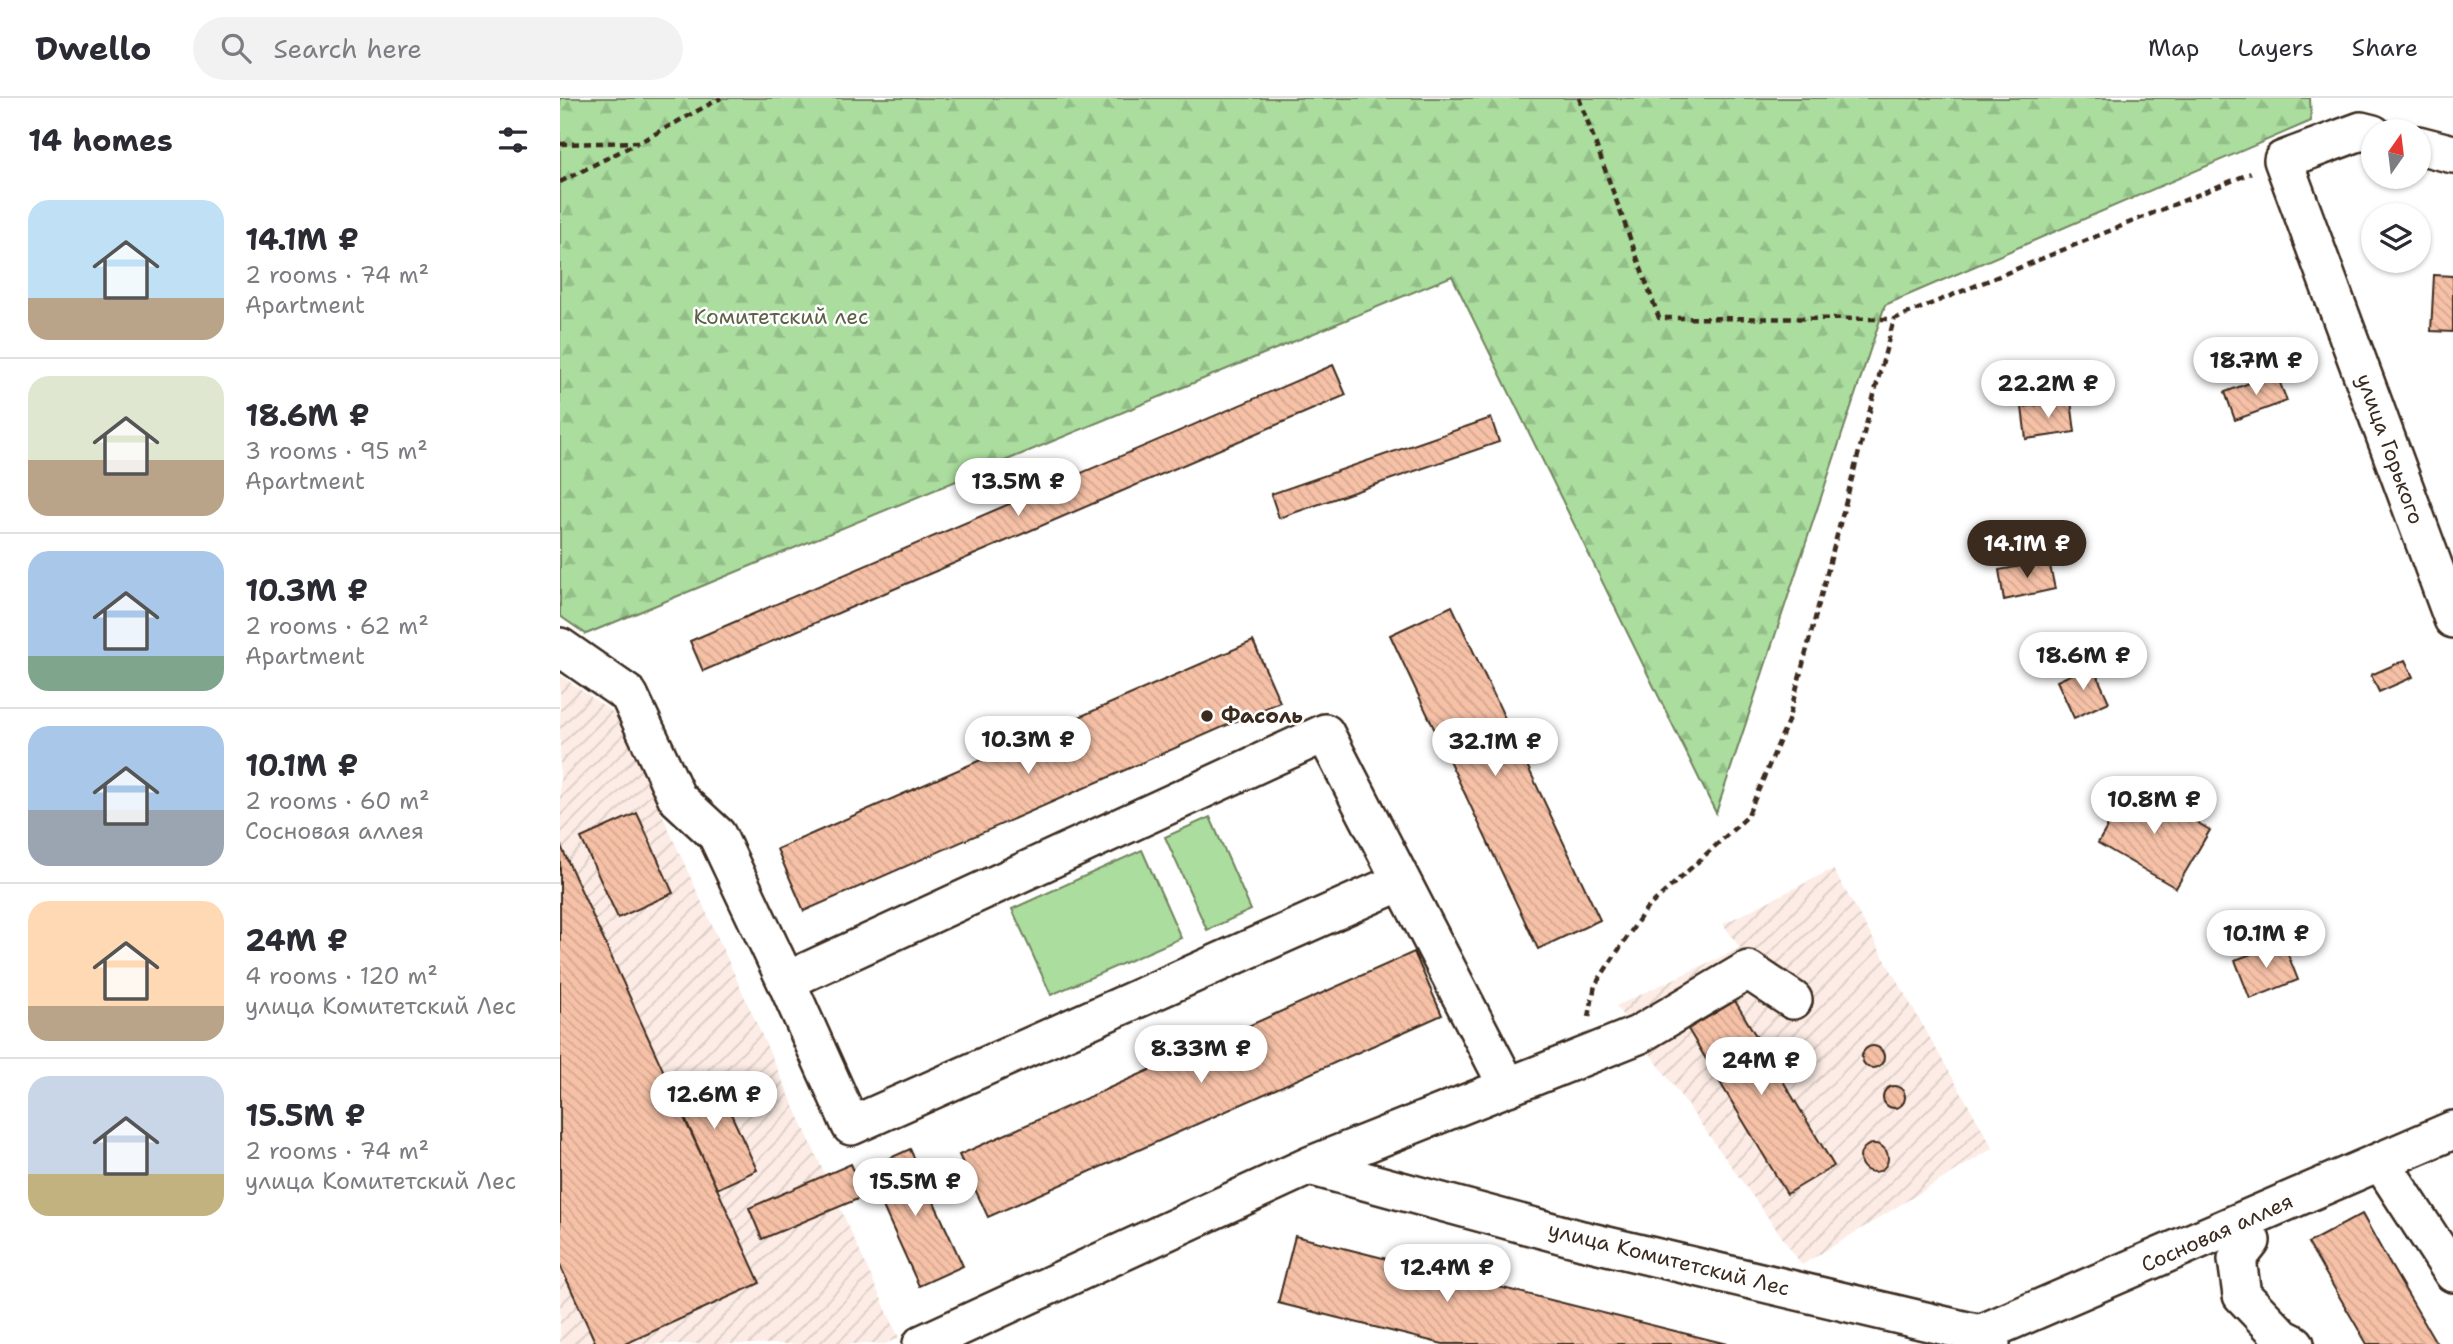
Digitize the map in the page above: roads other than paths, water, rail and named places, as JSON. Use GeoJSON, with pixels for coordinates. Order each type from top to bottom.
{"type":"FeatureCollection","features":[{"type":"Feature","properties":{"kind":"street","name":"улица Горького"},"geometry":{"type":"LineString","coordinates":[[2361,131],[2283,160],[2453,619]]}},
{"type":"Feature","properties":{"kind":"street"},"geometry":{"type":"LineString","coordinates":[[2431,148],[2453,153]]}},
{"type":"Feature","properties":{"kind":"street"},"geometry":{"type":"LineString","coordinates":[[560,647],[629,695],[677,798],[717,835],[851,1126],[1400,882]]}},
{"type":"Feature","properties":{"kind":"street"},"geometry":{"type":"LineString","coordinates":[[786,981],[1325,733],[1508,1087]]}},
{"type":"Feature","properties":{"kind":"street"},"geometry":{"type":"LineString","coordinates":[[922,1344],[1309,1166],[1638,1035],[1748,970],[1793,1000]]}},
{"type":"Feature","properties":{"kind":"street","name":"Сосновая аллея"},"geometry":{"type":"LineString","coordinates":[[1986,1339],[2453,1130]]}},
{"type":"Feature","properties":{"kind":"street"},"geometry":{"type":"LineString","coordinates":[[2381,1162],[2453,1273]]}},
{"type":"Feature","properties":{"kind":"street","name":"улица Комитетский Лес"},"geometry":{"type":"LineString","coordinates":[[1309,1166],[1583,1240],[1986,1339]]}},
{"type":"Feature","properties":{"kind":"street"},"geometry":{"type":"LineString","coordinates":[[2238,1224],[2251,1241],[2237,1259],[2242,1295],[2283,1338],[2295,1344]]}},
{"type":"Feature","properties":{"kind":"place","name":"Фасоль"},"geometry":{"type":"Point","coordinates":[1207,716]}},
{"type":"Feature","properties":{"kind":"park label","name":"Комитетский лес"},"geometry":{"type":"Point","coordinates":[781,317]}}]}
